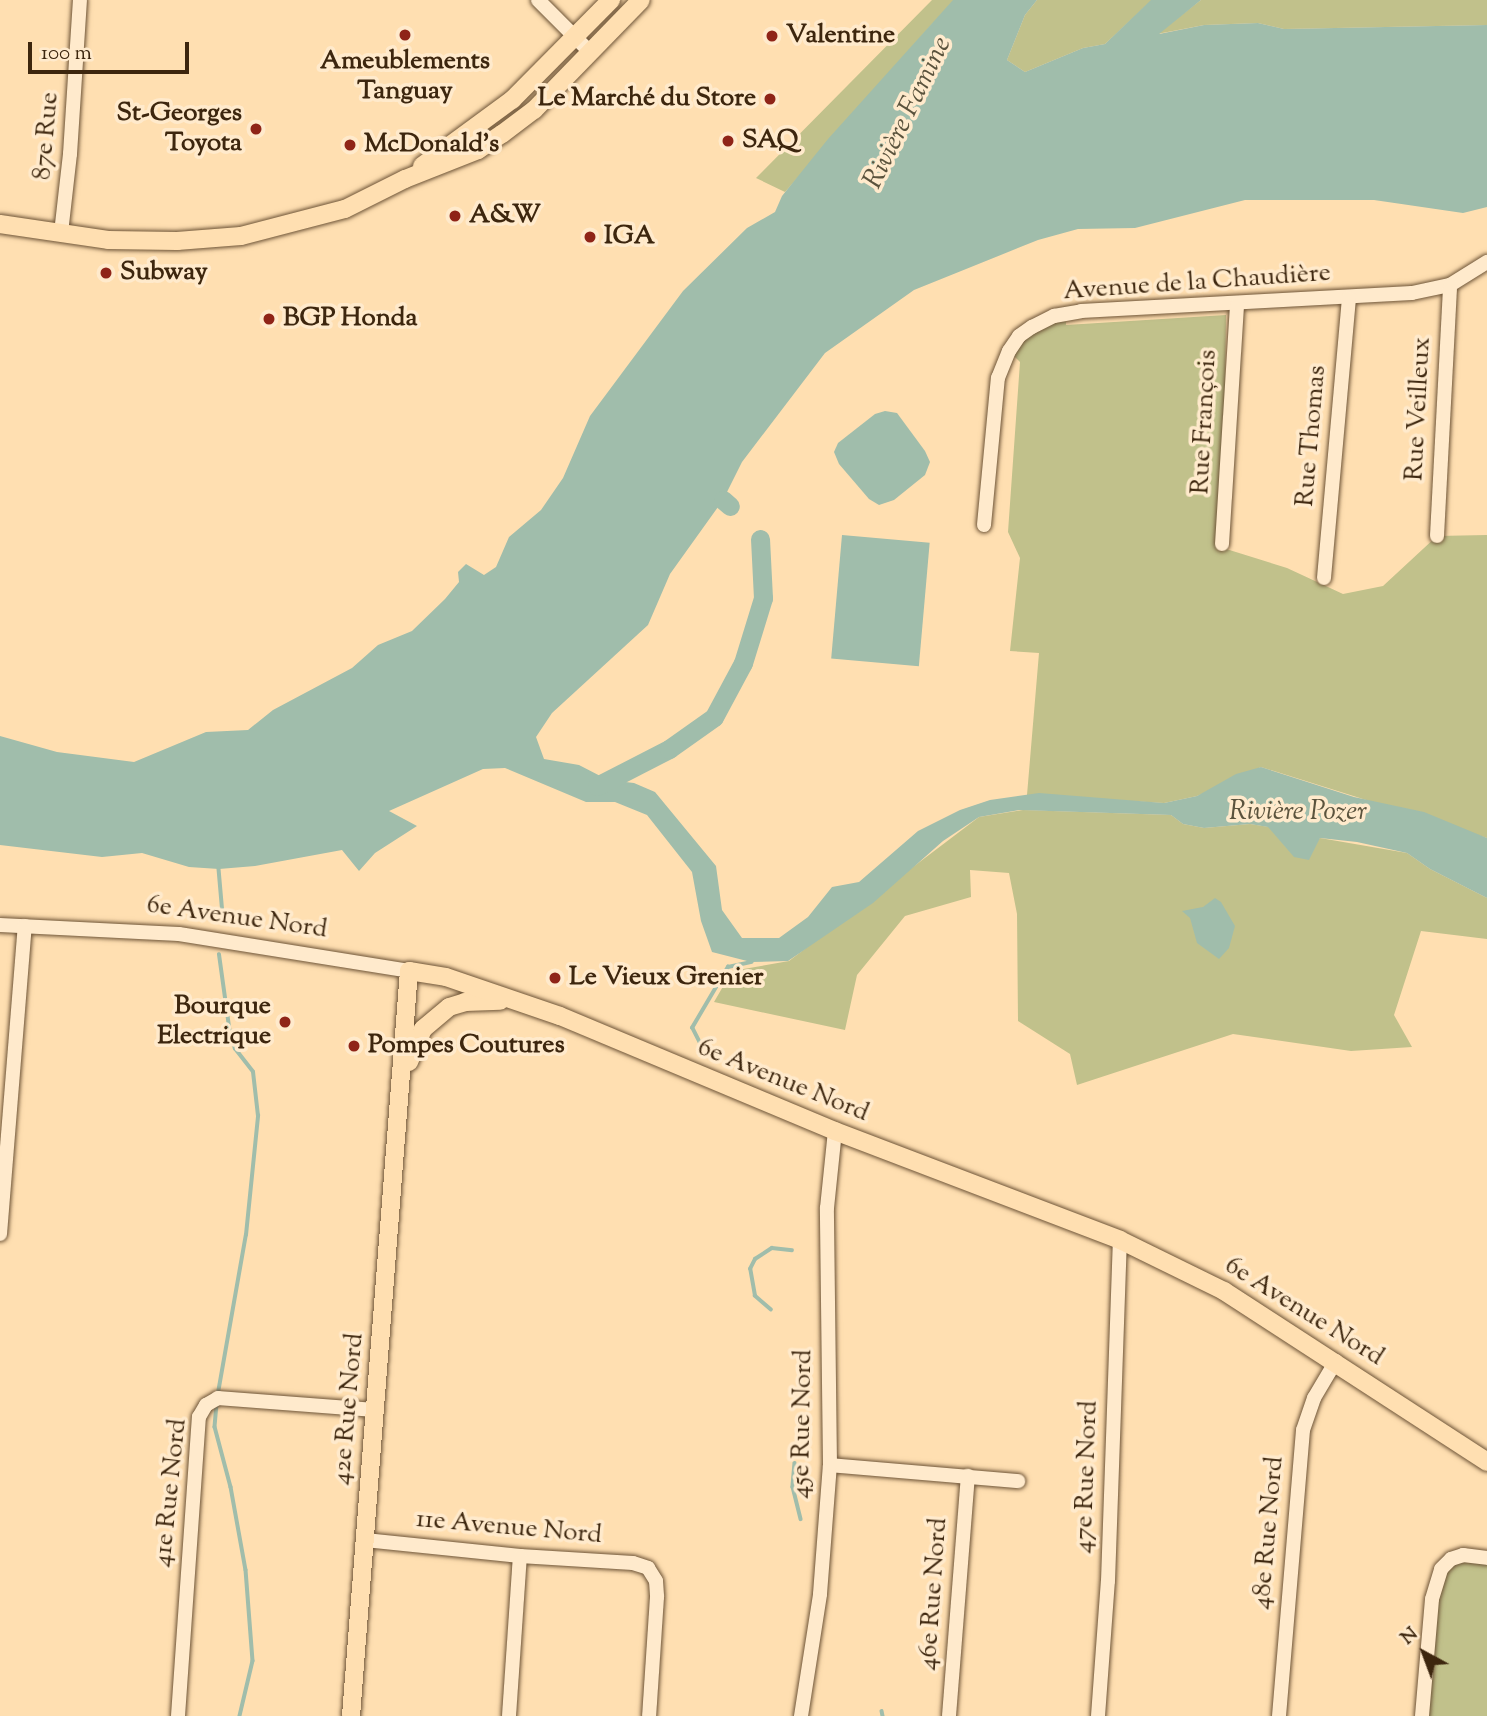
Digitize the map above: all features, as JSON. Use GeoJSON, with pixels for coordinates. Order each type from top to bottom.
{"type":"FeatureCollection","features":[{"type":"Feature","properties":{"kind":"main road"},"geometry":{"type":"LineString","coordinates":[[405,179],[512,100],[576,39],[611,0]]}},
{"type":"Feature","properties":{"kind":"main road"},"geometry":{"type":"LineString","coordinates":[[0,223],[135,242],[241,236],[345,209],[405,179],[478,150],[502,134],[534,110],[641,0]]}},
{"type":"Feature","properties":{"kind":"main road","name":"6e Avenue Nord"},"geometry":{"type":"LineString","coordinates":[[405,971],[446,977],[524,1003],[835,1131],[1120,1240],[1224,1291],[1487,1461]]}},
{"type":"Feature","properties":{"kind":"main road","name":"42e Rue Nord"},"geometry":{"type":"LineString","coordinates":[[351,1716],[401,1107],[405,971]]}},
{"type":"Feature","properties":{"kind":"main road","name":"42e Rue Nord"},"geometry":{"type":"LineString","coordinates":[[401,1107],[412,1055],[423,1029],[434,1017],[449,1007],[466,1002],[486,1000],[524,1003]]}},
{"type":"Feature","properties":{"kind":"street","name":"87e Rue"},"geometry":{"type":"LineString","coordinates":[[61,233],[69,176],[80,0]]}},
{"type":"Feature","properties":{"kind":"street"},"geometry":{"type":"LineString","coordinates":[[538,0],[591,53]]}},
{"type":"Feature","properties":{"kind":"street","name":"Avenue de la Chaudière"},"geometry":{"type":"LineString","coordinates":[[984,525],[998,378],[1009,351],[1020,336],[1054,316],[1081,311],[1412,293],[1450,285],[1487,262]]}},
{"type":"Feature","properties":{"kind":"street","name":"Rue Veilleux"},"geometry":{"type":"LineString","coordinates":[[1437,536],[1450,285]]}},
{"type":"Feature","properties":{"kind":"street","name":"Rue Thomas"},"geometry":{"type":"LineString","coordinates":[[1324,578],[1349,298]]}},
{"type":"Feature","properties":{"kind":"street","name":"Rue François"},"geometry":{"type":"LineString","coordinates":[[1222,544],[1237,304]]}},
{"type":"Feature","properties":{"kind":"street","name":"6e Avenue Nord"},"geometry":{"type":"LineString","coordinates":[[0,925],[179,934],[283,948],[405,971]]}},
{"type":"Feature","properties":{"kind":"street"},"geometry":{"type":"LineString","coordinates":[[0,1234],[25,926]]}},
{"type":"Feature","properties":{"kind":"street","name":"45e Rue Nord"},"geometry":{"type":"LineString","coordinates":[[802,1716],[820,1594],[830,1465],[827,1208],[835,1131]]}},
{"type":"Feature","properties":{"kind":"street","name":"47e Rue Nord"},"geometry":{"type":"LineString","coordinates":[[1098,1716],[1108,1581],[1120,1240]]}},
{"type":"Feature","properties":{"kind":"street","name":"48e Rue Nord"},"geometry":{"type":"LineString","coordinates":[[1279,1716],[1303,1430],[1314,1398],[1336,1361]]}},
{"type":"Feature","properties":{"kind":"street","name":"41e Rue Nord"},"geometry":{"type":"LineString","coordinates":[[178,1716],[199,1417],[206,1405],[218,1398],[226,1398],[375,1410]]}},
{"type":"Feature","properties":{"kind":"street"},"geometry":{"type":"LineString","coordinates":[[830,1465],[1018,1481]]}},
{"type":"Feature","properties":{"kind":"street","name":"46e Rue Nord"},"geometry":{"type":"LineString","coordinates":[[949,1716],[968,1476]]}},
{"type":"Feature","properties":{"kind":"street","name":"11e Avenue Nord"},"geometry":{"type":"LineString","coordinates":[[365,1540],[520,1556],[633,1563],[648,1568],[656,1581],[657,1597],[649,1716]]}},
{"type":"Feature","properties":{"kind":"street"},"geometry":{"type":"LineString","coordinates":[[1422,1716],[1432,1599],[1441,1569],[1451,1559],[1463,1555],[1487,1558]]}},
{"type":"Feature","properties":{"kind":"street"},"geometry":{"type":"LineString","coordinates":[[509,1716],[520,1556]]}},
{"type":"Feature","properties":{"kind":"green space"},"geometry":{"type":"Polygon","coordinates":[[[932,0],[956,0],[785,192],[756,178],[932,0]]]}},
{"type":"Feature","properties":{"kind":"green space"},"geometry":{"type":"Polygon","coordinates":[[[1037,0],[1152,0],[1105,44],[1083,48],[1025,72],[1007,60],[1025,15],[1037,0]]]}},
{"type":"Feature","properties":{"kind":"green space"},"geometry":{"type":"Polygon","coordinates":[[[1201,0],[1487,0],[1487,25],[1284,29],[1258,23],[1204,25],[1157,34],[1201,0]]]}},
{"type":"Feature","properties":{"kind":"green space"},"geometry":{"type":"Polygon","coordinates":[[[1066,314],[1066,325],[1226,315],[1223,548],[1287,568],[1343,594],[1383,586],[1437,536],[1487,535],[1487,838],[1261,767],[1197,796],[1164,803],[1027,795],[1039,653],[1010,651],[1020,558],[1008,532],[1020,362],[1009,351],[1020,336],[1066,314]]]}},
{"type":"Feature","properties":{"kind":"green space"},"geometry":{"type":"Polygon","coordinates":[[[1023,810],[1171,815],[1183,824],[1204,828],[1250,824],[1269,827],[1294,856],[1320,838],[1407,853],[1430,869],[1487,898],[1487,939],[1421,931],[1394,1015],[1412,1047],[1351,1051],[1233,1034],[1077,1085],[1070,1054],[1018,1021],[1017,914],[1009,873],[970,870],[971,897],[905,916],[857,975],[845,1030],[714,1002],[732,971],[789,961],[979,817],[1023,810]]]}},
{"type":"Feature","properties":{"kind":"green space"},"geometry":{"type":"Polygon","coordinates":[[[1487,1558],[1487,1716],[1422,1716],[1432,1599],[1451,1559],[1487,1558]]]}},
{"type":"Feature","properties":{"kind":"water"},"geometry":{"type":"Polygon","coordinates":[[[953,0],[1037,0],[1025,15],[1007,60],[1025,72],[1083,48],[1105,44],[1151,0],[1201,0],[1159,34],[1204,25],[1258,23],[1284,29],[1487,25],[1487,207],[1463,213],[1374,200],[1245,200],[1135,228],[1078,229],[1038,240],[914,290],[825,353],[742,462],[723,500],[670,574],[648,625],[552,713],[536,737],[544,759],[579,765],[608,780],[634,783],[655,792],[716,866],[722,910],[742,938],[779,938],[808,917],[832,887],[859,882],[918,831],[960,810],[990,800],[1039,793],[1164,803],[1197,796],[1236,774],[1261,767],[1354,797],[1424,812],[1487,838],[1487,898],[1430,869],[1407,853],[1357,842],[1320,838],[1309,860],[1294,857],[1268,827],[1250,824],[1204,828],[1183,824],[1171,815],[1019,810],[979,817],[943,841],[873,903],[788,961],[751,962],[712,952],[701,921],[692,872],[647,815],[615,802],[586,802],[505,768],[483,769],[389,811],[417,826],[375,853],[359,871],[342,850],[255,866],[219,869],[189,867],[142,853],[102,857],[0,845],[0,736],[57,752],[134,762],[206,732],[248,730],[273,710],[352,668],[378,645],[412,631],[459,582],[458,572],[466,564],[484,575],[496,567],[509,537],[541,510],[563,478],[590,416],[683,291],[747,228],[775,212],[782,196],[828,139],[953,0]]]}},
{"type":"Feature","properties":{"kind":"water"},"geometry":{"type":"Polygon","coordinates":[[[885,411],[897,413],[930,462],[925,475],[894,500],[879,505],[869,499],[839,464],[834,452],[838,443],[875,414],[885,411]]]}},
{"type":"Feature","properties":{"kind":"water"},"geometry":{"type":"Polygon","coordinates":[[[842,535],[930,543],[919,666],[831,659],[842,535]]]}},
{"type":"Feature","properties":{"kind":"water"},"geometry":{"type":"Polygon","coordinates":[[[1215,898],[1221,902],[1235,926],[1229,948],[1219,959],[1197,943],[1190,918],[1182,911],[1203,907],[1215,898]]]}},
{"type":"Feature","properties":{"kind":"waterway"},"geometry":{"type":"LineString","coordinates":[[723,500],[730,506]]}},
{"type":"Feature","properties":{"kind":"waterway"},"geometry":{"type":"LineString","coordinates":[[597,786],[669,749],[714,717],[743,663],[763,598],[760,539]]}},
{"type":"Feature","properties":{"kind":"waterway"},"geometry":{"type":"LineString","coordinates":[[219,869],[223,915]]}},
{"type":"Feature","properties":{"kind":"waterway"},"geometry":{"type":"LineString","coordinates":[[218,1393],[246,1235],[258,1116],[253,1072],[235,1049],[230,1034],[219,955]]}},
{"type":"Feature","properties":{"kind":"waterway"},"geometry":{"type":"LineString","coordinates":[[706,1055],[692,1028],[728,967],[751,962]]}},
{"type":"Feature","properties":{"kind":"waterway"},"geometry":{"type":"LineString","coordinates":[[771,1310],[755,1296],[750,1269],[755,1259],[772,1248],[792,1250]]}},
{"type":"Feature","properties":{"kind":"waterway"},"geometry":{"type":"LineString","coordinates":[[217,1404],[215,1427],[231,1487],[246,1570],[253,1661],[240,1716]]}},
{"type":"Feature","properties":{"kind":"waterway"},"geometry":{"type":"LineString","coordinates":[[795,1463],[793,1487],[801,1519]]}},
{"type":"Feature","properties":{"kind":"waterway"},"geometry":{"type":"LineString","coordinates":[[882,1711],[883,1716]]}},
{"type":"Feature","properties":{"kind":"place","name":"Ameublements Tanguay"},"geometry":{"type":"Point","coordinates":[405,35]}},
{"type":"Feature","properties":{"kind":"place","name":"Valentine"},"geometry":{"type":"Point","coordinates":[772,36]}},
{"type":"Feature","properties":{"kind":"place","name":"Le Marché du Store"},"geometry":{"type":"Point","coordinates":[770,99]}},
{"type":"Feature","properties":{"kind":"place","name":"St-Georges Toyota"},"geometry":{"type":"Point","coordinates":[256,129]}},
{"type":"Feature","properties":{"kind":"place","name":"SAQ"},"geometry":{"type":"Point","coordinates":[728,141]}},
{"type":"Feature","properties":{"kind":"place","name":"McDonald's"},"geometry":{"type":"Point","coordinates":[350,145]}},
{"type":"Feature","properties":{"kind":"place","name":"A&W"},"geometry":{"type":"Point","coordinates":[455,216]}},
{"type":"Feature","properties":{"kind":"place","name":"IGA"},"geometry":{"type":"Point","coordinates":[590,237]}},
{"type":"Feature","properties":{"kind":"place","name":"Subway"},"geometry":{"type":"Point","coordinates":[106,273]}},
{"type":"Feature","properties":{"kind":"place","name":"BGP Honda"},"geometry":{"type":"Point","coordinates":[269,319]}},
{"type":"Feature","properties":{"kind":"place","name":"Le Vieux Grenier"},"geometry":{"type":"Point","coordinates":[555,978]}},
{"type":"Feature","properties":{"kind":"place","name":"Bourque Electrique"},"geometry":{"type":"Point","coordinates":[285,1022]}},
{"type":"Feature","properties":{"kind":"place","name":"Pompes Coutures"},"geometry":{"type":"Point","coordinates":[354,1046]}},
{"type":"Feature","properties":{"kind":"water label","name":"Rivière Famine"},"geometry":{"type":"Point","coordinates":[908,113]}},
{"type":"Feature","properties":{"kind":"water label","name":"Rivière Pozer"},"geometry":{"type":"Point","coordinates":[1298,812]}}]}
